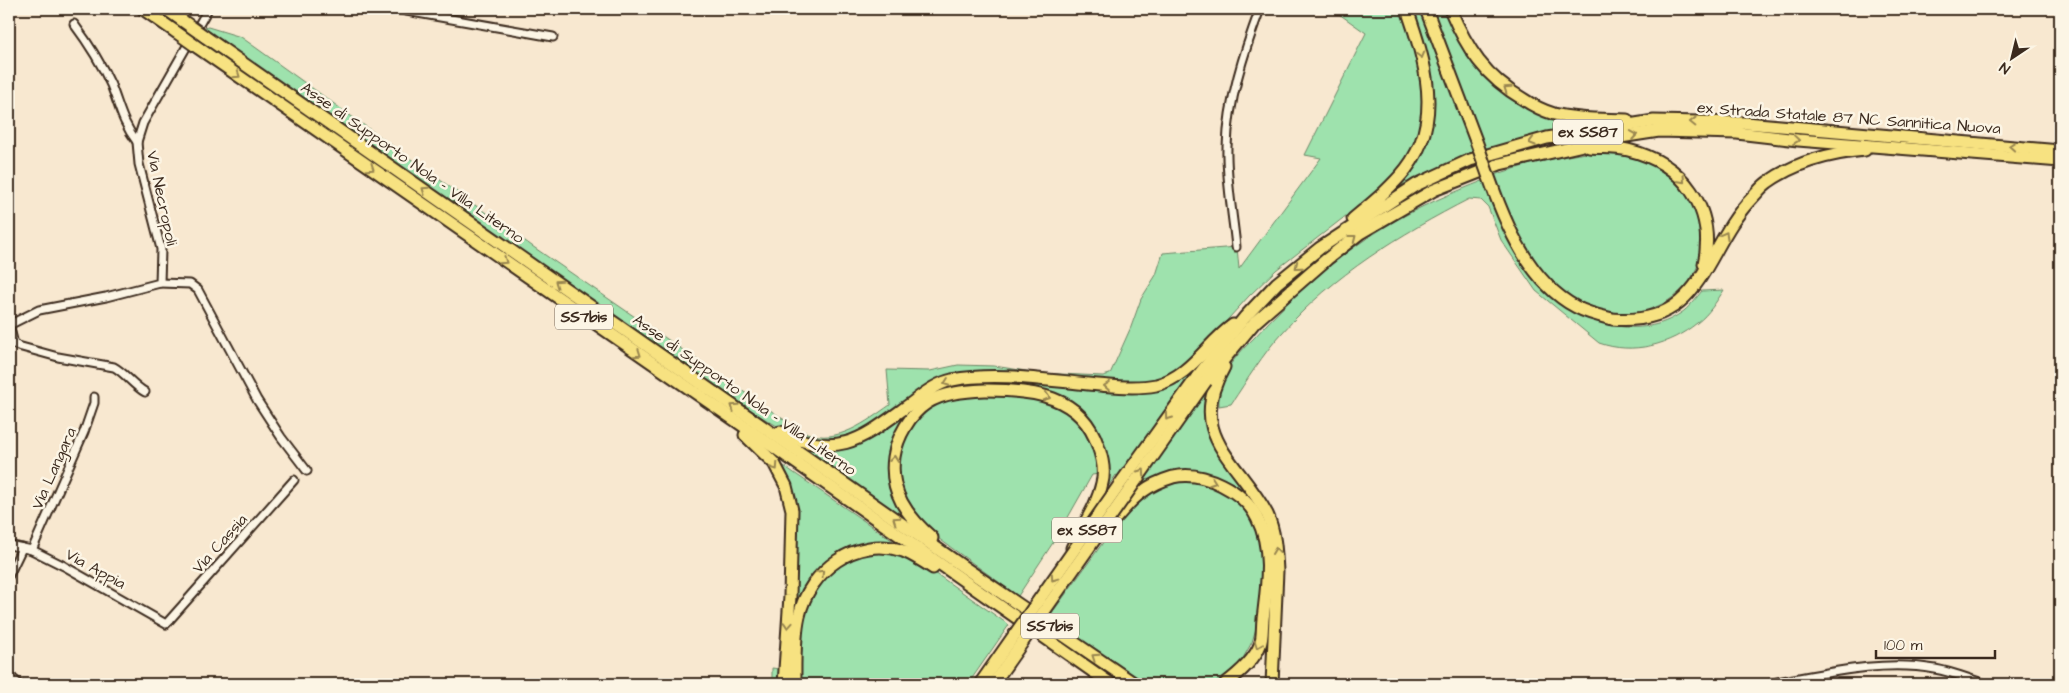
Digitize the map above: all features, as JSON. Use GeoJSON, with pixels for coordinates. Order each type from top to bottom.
{"type":"FeatureCollection","features":[{"type":"Feature","properties":{"kind":"highway","name":"Asse di Supporto Nola - Villa Literno"},"geometry":{"type":"LineString","coordinates":[[143,9],[1110,684]]}},
{"type":"Feature","properties":{"kind":"highway","name":"Asse di Supporto Nola - Villa Literno"},"geometry":{"type":"LineString","coordinates":[[166,9],[965,568],[1135,684]]}},
{"type":"Feature","properties":{"kind":"highway"},"geometry":{"type":"LineString","coordinates":[[1320,248],[1396,181],[1412,160],[1423,137],[1427,121],[1428,87],[1416,35],[1407,9]]}},
{"type":"Feature","properties":{"kind":"highway"},"geometry":{"type":"LineString","coordinates":[[1426,9],[1503,216],[1539,276],[1561,297],[1576,307],[1594,314],[1612,319],[1643,320],[1661,313],[1683,299],[1701,278],[1738,213],[1767,182],[1797,167],[1828,155],[1897,148]]}},
{"type":"Feature","properties":{"kind":"highway"},"geometry":{"type":"LineString","coordinates":[[1450,9],[1461,34],[1487,72],[1503,88],[1531,104],[1553,114],[1654,121]]}},
{"type":"Feature","properties":{"kind":"highway","name":"ex Strada Statale 87 NC Sannitica Nuova"},"geometry":{"type":"LineString","coordinates":[[984,683],[1098,534],[1245,316],[1277,283],[1320,248],[1416,185],[1470,160],[1547,138],[1654,121],[1746,123],[2060,150]]}},
{"type":"Feature","properties":{"kind":"highway","name":"ex Strada Statale 87 NC Sannitica Nuova"},"geometry":{"type":"LineString","coordinates":[[984,683],[1067,558],[1201,379],[1255,322],[1327,259],[1360,233],[1434,190],[1500,164],[1572,146],[1659,131],[1737,133],[2060,161]]}},
{"type":"Feature","properties":{"kind":"highway"},"geometry":{"type":"LineString","coordinates":[[1572,146],[1626,149],[1650,156],[1678,174],[1696,196],[1707,226],[1708,248],[1701,278]]}},
{"type":"Feature","properties":{"kind":"highway"},"geometry":{"type":"LineString","coordinates":[[750,418],[801,442],[816,445],[835,445],[853,441],[870,433],[928,391],[951,380],[995,377],[1116,387],[1157,384],[1187,369],[1222,332],[1245,316]]}},
{"type":"Feature","properties":{"kind":"highway"},"geometry":{"type":"LineString","coordinates":[[1225,684],[1242,672],[1260,645],[1277,571],[1276,552],[1268,516],[1259,500],[1224,455],[1211,425],[1212,393],[1226,364],[1255,322]]}},
{"type":"Feature","properties":{"kind":"highway"},"geometry":{"type":"LineString","coordinates":[[687,388],[754,442],[774,463],[786,486],[792,510],[790,669],[795,684]]}},
{"type":"Feature","properties":{"kind":"highway"},"geometry":{"type":"LineString","coordinates":[[965,568],[910,516],[894,487],[893,465],[895,451],[905,427],[927,403],[949,394],[971,391],[1021,391],[1044,395],[1062,402],[1075,410],[1094,432],[1101,453],[1102,482],[1092,513],[1080,529],[1067,558]]}},
{"type":"Feature","properties":{"kind":"highway"},"geometry":{"type":"LineString","coordinates":[[1098,534],[1132,500],[1158,483],[1175,477],[1202,478],[1219,483],[1235,492],[1247,503],[1257,517],[1264,536],[1271,598],[1272,684]]}},
{"type":"Feature","properties":{"kind":"highway"},"geometry":{"type":"LineString","coordinates":[[784,684],[790,669],[799,616],[807,591],[826,568],[848,555],[874,548],[903,551],[951,579],[971,587]]}},
{"type":"Feature","properties":{"kind":"street","name":"Via Necropoli"},"geometry":{"type":"LineString","coordinates":[[160,283],[161,249],[139,164],[137,142],[143,123],[208,9]]}},
{"type":"Feature","properties":{"kind":"street"},"geometry":{"type":"LineString","coordinates":[[395,9],[553,37]]}},
{"type":"Feature","properties":{"kind":"street"},"geometry":{"type":"LineString","coordinates":[[1236,247],[1227,148],[1230,116],[1242,64],[1260,9]]}},
{"type":"Feature","properties":{"kind":"street"},"geometry":{"type":"LineString","coordinates":[[74,24],[94,51],[110,84],[125,125],[137,142]]}},
{"type":"Feature","properties":{"kind":"street"},"geometry":{"type":"LineString","coordinates":[[145,392],[132,384],[122,371],[114,367],[58,357],[18,346],[14,344],[9,325],[39,310],[106,297],[160,283],[190,284],[198,290],[257,400],[281,437],[307,471]]}},
{"type":"Feature","properties":{"kind":"street","name":"Via Langara"},"geometry":{"type":"LineString","coordinates":[[32,550],[84,432],[94,403],[94,396]]}},
{"type":"Feature","properties":{"kind":"street","name":"Via Cassia"},"geometry":{"type":"LineString","coordinates":[[166,624],[294,480]]}},
{"type":"Feature","properties":{"kind":"street","name":"Via Appia"},"geometry":{"type":"LineString","coordinates":[[9,544],[32,550],[64,566],[166,624]]}},
{"type":"Feature","properties":{"kind":"street"},"geometry":{"type":"LineString","coordinates":[[9,575],[22,548]]}},
{"type":"Feature","properties":{"kind":"street"},"geometry":{"type":"LineString","coordinates":[[1772,683],[1863,668],[1902,666],[1933,669],[1986,684]]}},
{"type":"Feature","properties":{"kind":"street"},"geometry":{"type":"LineString","coordinates":[[9,675],[19,684]]}},
{"type":"Feature","properties":{"kind":"green space"},"geometry":{"type":"Polygon","coordinates":[[[1332,9],[1401,9],[1422,78],[1424,101],[1422,120],[1417,139],[1408,160],[1387,184],[1276,270],[1249,296],[1184,366],[1175,370],[1179,378],[1185,375],[1207,391],[1206,422],[1211,438],[1226,465],[1255,504],[1263,518],[1268,533],[1258,535],[1262,560],[1257,625],[1252,642],[1242,660],[1231,673],[1213,684],[1149,684],[1132,675],[1049,617],[1123,515],[1126,516],[1143,495],[1116,475],[1103,494],[1106,473],[1092,475],[1058,535],[1018,596],[931,533],[909,509],[898,485],[897,470],[898,455],[910,427],[920,415],[946,399],[967,395],[1004,395],[1003,386],[984,385],[948,389],[931,396],[917,406],[905,419],[891,450],[889,467],[896,501],[905,516],[904,518],[802,446],[827,449],[848,446],[865,439],[881,429],[929,395],[949,386],[962,383],[1002,383],[1002,375],[964,375],[937,382],[914,395],[874,426],[844,440],[828,442],[811,440],[793,434],[743,406],[204,28],[208,27],[241,37],[532,246],[786,421],[807,433],[829,436],[851,430],[890,405],[887,370],[930,371],[958,365],[994,366],[1039,373],[1103,376],[1110,374],[1141,299],[1156,275],[1163,253],[1237,247],[1239,269],[1321,158],[1305,155],[1366,33],[1332,9]]]}},
{"type":"Feature","properties":{"kind":"green space"},"geometry":{"type":"Polygon","coordinates":[[[1409,9],[1445,9],[1488,79],[1588,124],[1511,142],[1467,157],[1394,192],[1393,190],[1430,120],[1409,9]]]}},
{"type":"Feature","properties":{"kind":"green space"},"geometry":{"type":"Polygon","coordinates":[[[1606,151],[1639,157],[1669,173],[1682,187],[1698,213],[1703,236],[1700,258],[1692,277],[1677,294],[1658,306],[1636,312],[1610,312],[1594,309],[1566,295],[1553,284],[1526,246],[1494,175],[1577,154],[1606,151]]]}},
{"type":"Feature","properties":{"kind":"green space"},"geometry":{"type":"Polygon","coordinates":[[[1485,180],[1553,297],[1582,315],[1615,326],[1649,326],[1681,313],[1690,306],[1702,291],[1724,290],[1712,308],[1701,319],[1675,337],[1651,346],[1638,348],[1625,348],[1599,343],[1536,291],[1501,240],[1488,207],[1481,200],[1469,199],[1393,241],[1346,274],[1323,293],[1275,341],[1255,367],[1231,404],[1219,406],[1221,381],[1233,361],[1284,306],[1316,277],[1351,249],[1399,218],[1485,180]]]}},
{"type":"Feature","properties":{"kind":"green space"},"geometry":{"type":"Polygon","coordinates":[[[781,464],[899,545],[860,546],[803,593],[800,671],[802,622],[815,587],[841,562],[867,553],[895,553],[928,568],[1009,625],[968,684],[772,684],[772,668],[788,670],[796,525],[781,464]]]}}]}
